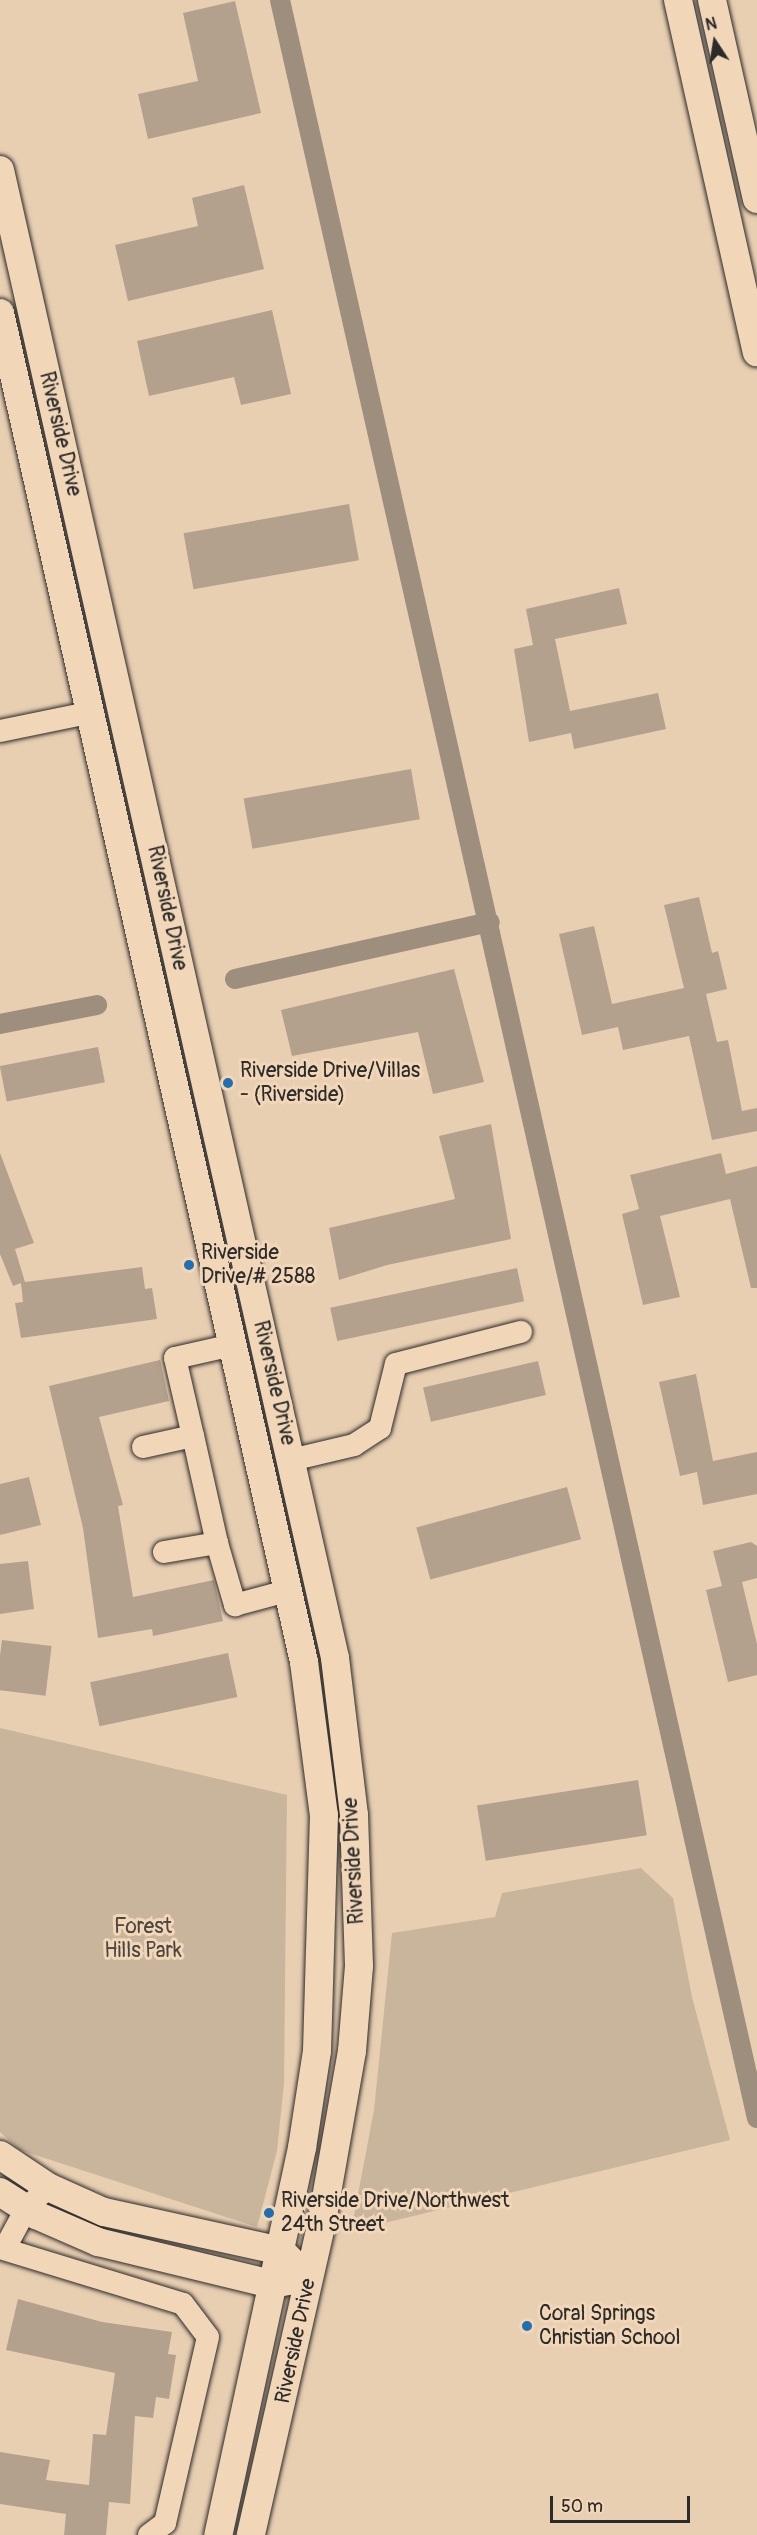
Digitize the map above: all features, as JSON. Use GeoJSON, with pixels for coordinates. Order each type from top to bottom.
{"type":"FeatureCollection","features":[{"type":"Feature","properties":{"kind":"street"},"geometry":{"type":"LineString","coordinates":[[678,0],[757,352]]}},
{"type":"Feature","properties":{"kind":"street"},"geometry":{"type":"LineString","coordinates":[[712,0],[757,199]]}},
{"type":"Feature","properties":{"kind":"street","name":"Riverside Drive"},"geometry":{"type":"LineString","coordinates":[[0,170],[114,664],[335,1658],[354,1815],[358,1966],[352,2051],[309,2278],[251,2535]]}},
{"type":"Feature","properties":{"kind":"street","name":"Riverside Drive"},"geometry":{"type":"LineString","coordinates":[[0,313],[88,713],[304,1662],[326,1846],[317,2051],[281,2251],[218,2535]]}},
{"type":"Feature","properties":{"kind":"street"},"geometry":{"type":"LineString","coordinates":[[0,731],[88,713],[105,693],[114,664]]}},
{"type":"Feature","properties":{"kind":"street"},"geometry":{"type":"LineString","coordinates":[[88,713],[132,749]]}},
{"type":"Feature","properties":{"kind":"street"},"geometry":{"type":"LineString","coordinates":[[291,1460],[354,1445],[381,1428],[396,1364],[521,1332]]}},
{"type":"Feature","properties":{"kind":"street"},"geometry":{"type":"LineString","coordinates":[[232,1345],[176,1358],[193,1436],[217,1543],[235,1605],[287,1591]]}},
{"type":"Feature","properties":{"kind":"street"},"geometry":{"type":"LineString","coordinates":[[143,1447],[193,1436]]}},
{"type":"Feature","properties":{"kind":"street"},"geometry":{"type":"LineString","coordinates":[[164,1552],[217,1543]]}},
{"type":"Feature","properties":{"kind":"street"},"geometry":{"type":"LineString","coordinates":[[0,2155],[48,2187],[104,2211],[281,2251],[309,2278]]}},
{"type":"Feature","properties":{"kind":"street"},"geometry":{"type":"LineString","coordinates":[[48,2187],[26,2209],[3,2248],[183,2304],[208,2337],[165,2523],[149,2535]]}},
{"type":"Feature","properties":{"kind":"street"},"geometry":{"type":"LineString","coordinates":[[0,2192],[26,2209],[98,2242],[272,2284],[309,2278]]}},
{"type":"Feature","properties":{"kind":"green space","name":"Forest Hills Park"},"geometry":{"type":"Polygon","coordinates":[[[0,1728],[287,1795],[284,2083],[277,2151],[257,2227],[20,2150],[0,2132],[0,1728]]]}},
{"type":"Feature","properties":{"kind":"green space"},"geometry":{"type":"Polygon","coordinates":[[[641,1868],[673,1898],[692,1997],[730,2140],[351,2231],[374,2110],[392,1933],[495,1917],[502,1893],[641,1868]]]}},
{"type":"Feature","properties":{"kind":"building"},"geometry":{"type":"Polygon","coordinates":[[[235,1],[261,113],[148,139],[138,94],[198,81],[183,13],[235,1]]]}},
{"type":"Feature","properties":{"kind":"building"},"geometry":{"type":"Polygon","coordinates":[[[244,185],[264,269],[128,301],[115,245],[198,226],[192,198],[244,185]]]}},
{"type":"Feature","properties":{"kind":"building"},"geometry":{"type":"Polygon","coordinates":[[[272,310],[291,394],[241,405],[234,377],[149,396],[137,341],[272,310]]]}},
{"type":"Feature","properties":{"kind":"building"},"geometry":{"type":"Polygon","coordinates":[[[349,504],[359,560],[193,589],[184,533],[349,504]]]}},
{"type":"Feature","properties":{"kind":"building"},"geometry":{"type":"Polygon","coordinates":[[[619,588],[627,624],[555,639],[570,711],[658,693],[666,729],[574,749],[571,733],[529,742],[514,649],[533,645],[526,609],[619,588]]]}},
{"type":"Feature","properties":{"kind":"building"},"geometry":{"type":"Polygon","coordinates":[[[411,769],[420,819],[252,849],[244,799],[411,769]]]}},
{"type":"Feature","properties":{"kind":"building"},"geometry":{"type":"Polygon","coordinates":[[[699,897],[712,953],[718,951],[727,989],[706,994],[717,1042],[728,1040],[742,1111],[757,1108],[757,1131],[712,1140],[689,1036],[623,1050],[618,1027],[582,1035],[559,934],[594,926],[612,1004],[684,988],[664,905],[699,897]]]}},
{"type":"Feature","properties":{"kind":"building"},"geometry":{"type":"Polygon","coordinates":[[[454,969],[484,1082],[433,1094],[418,1032],[292,1056],[281,1010],[454,969]]]}},
{"type":"Feature","properties":{"kind":"building"},"geometry":{"type":"Polygon","coordinates":[[[98,1047],[105,1082],[7,1101],[0,1066],[98,1047]]]}},
{"type":"Feature","properties":{"kind":"building"},"geometry":{"type":"Polygon","coordinates":[[[491,1124],[511,1239],[387,1265],[339,1280],[329,1228],[455,1199],[439,1136],[491,1124]]]}},
{"type":"Feature","properties":{"kind":"building"},"geometry":{"type":"Polygon","coordinates":[[[0,1153],[34,1243],[15,1249],[25,1282],[142,1267],[145,1289],[152,1288],[157,1319],[21,1338],[15,1303],[23,1302],[21,1283],[13,1286],[0,1254],[0,1153]]]}},
{"type":"Feature","properties":{"kind":"building"},"geometry":{"type":"Polygon","coordinates":[[[721,1153],[726,1174],[757,1166],[757,1288],[751,1288],[730,1199],[660,1216],[680,1297],[643,1305],[622,1214],[639,1209],[630,1175],[721,1153]]]}},
{"type":"Feature","properties":{"kind":"building"},"geometry":{"type":"Polygon","coordinates":[[[517,1268],[524,1301],[337,1341],[330,1308],[517,1268]]]}},
{"type":"Feature","properties":{"kind":"building"},"geometry":{"type":"Polygon","coordinates":[[[160,1360],[169,1401],[99,1417],[123,1505],[118,1506],[133,1597],[214,1580],[223,1621],[153,1636],[152,1629],[98,1638],[83,1528],[49,1386],[160,1360]]]}},
{"type":"Feature","properties":{"kind":"building"},"geometry":{"type":"Polygon","coordinates":[[[538,1361],[546,1395],[431,1422],[423,1388],[538,1361]]]}},
{"type":"Feature","properties":{"kind":"building"},"geometry":{"type":"Polygon","coordinates":[[[696,1374],[713,1461],[757,1452],[757,1494],[703,1505],[697,1472],[680,1476],[659,1382],[696,1374]]]}},
{"type":"Feature","properties":{"kind":"building"},"geometry":{"type":"Polygon","coordinates":[[[29,1477],[41,1525],[0,1535],[0,1484],[29,1477]]]}},
{"type":"Feature","properties":{"kind":"building"},"geometry":{"type":"Polygon","coordinates":[[[567,1487],[581,1539],[430,1580],[416,1527],[567,1487]]]}},
{"type":"Feature","properties":{"kind":"building"},"geometry":{"type":"Polygon","coordinates":[[[751,1542],[757,1546],[757,1578],[742,1582],[757,1644],[757,1675],[728,1682],[706,1590],[722,1586],[713,1551],[751,1542]]]}},
{"type":"Feature","properties":{"kind":"building"},"geometry":{"type":"Polygon","coordinates":[[[28,1561],[34,1609],[0,1614],[0,1564],[28,1561]]]}},
{"type":"Feature","properties":{"kind":"building"},"geometry":{"type":"Polygon","coordinates":[[[2,1640],[52,1646],[46,1696],[0,1690],[2,1640]]]}},
{"type":"Feature","properties":{"kind":"building"},"geometry":{"type":"Polygon","coordinates":[[[228,1653],[237,1697],[99,1726],[90,1682],[228,1653]]]}},
{"type":"Feature","properties":{"kind":"building"},"geometry":{"type":"Polygon","coordinates":[[[638,1780],[647,1835],[486,1861],[477,1805],[638,1780]]]}},
{"type":"Feature","properties":{"kind":"building"},"geometry":{"type":"Polygon","coordinates":[[[18,2299],[102,2322],[172,2332],[168,2354],[176,2355],[169,2399],[156,2397],[153,2418],[135,2416],[130,2504],[109,2502],[106,2535],[64,2535],[66,2514],[0,2504],[0,2452],[50,2460],[46,2480],[89,2485],[93,2434],[106,2435],[115,2373],[6,2350],[18,2299]]]}},
{"type":"Feature","properties":{"kind":"waterway"},"geometry":{"type":"LineString","coordinates":[[280,0],[757,2118]]}},
{"type":"Feature","properties":{"kind":"waterway"},"geometry":{"type":"LineString","coordinates":[[235,979],[490,922]]}},
{"type":"Feature","properties":{"kind":"waterway"},"geometry":{"type":"LineString","coordinates":[[0,1024],[97,1005]]}},
{"type":"Feature","properties":{"kind":"place","name":"Riverside Drive/Villas - (Riverside)"},"geometry":{"type":"Point","coordinates":[228,1083]}},
{"type":"Feature","properties":{"kind":"place","name":"Riverside Drive/# 2588"},"geometry":{"type":"Point","coordinates":[189,1265]}},
{"type":"Feature","properties":{"kind":"place","name":"Riverside Drive/Northwest 24th Street"},"geometry":{"type":"Point","coordinates":[269,2213]}},
{"type":"Feature","properties":{"kind":"place","name":"Coral Springs Christian School"},"geometry":{"type":"Point","coordinates":[527,2326]}}]}
